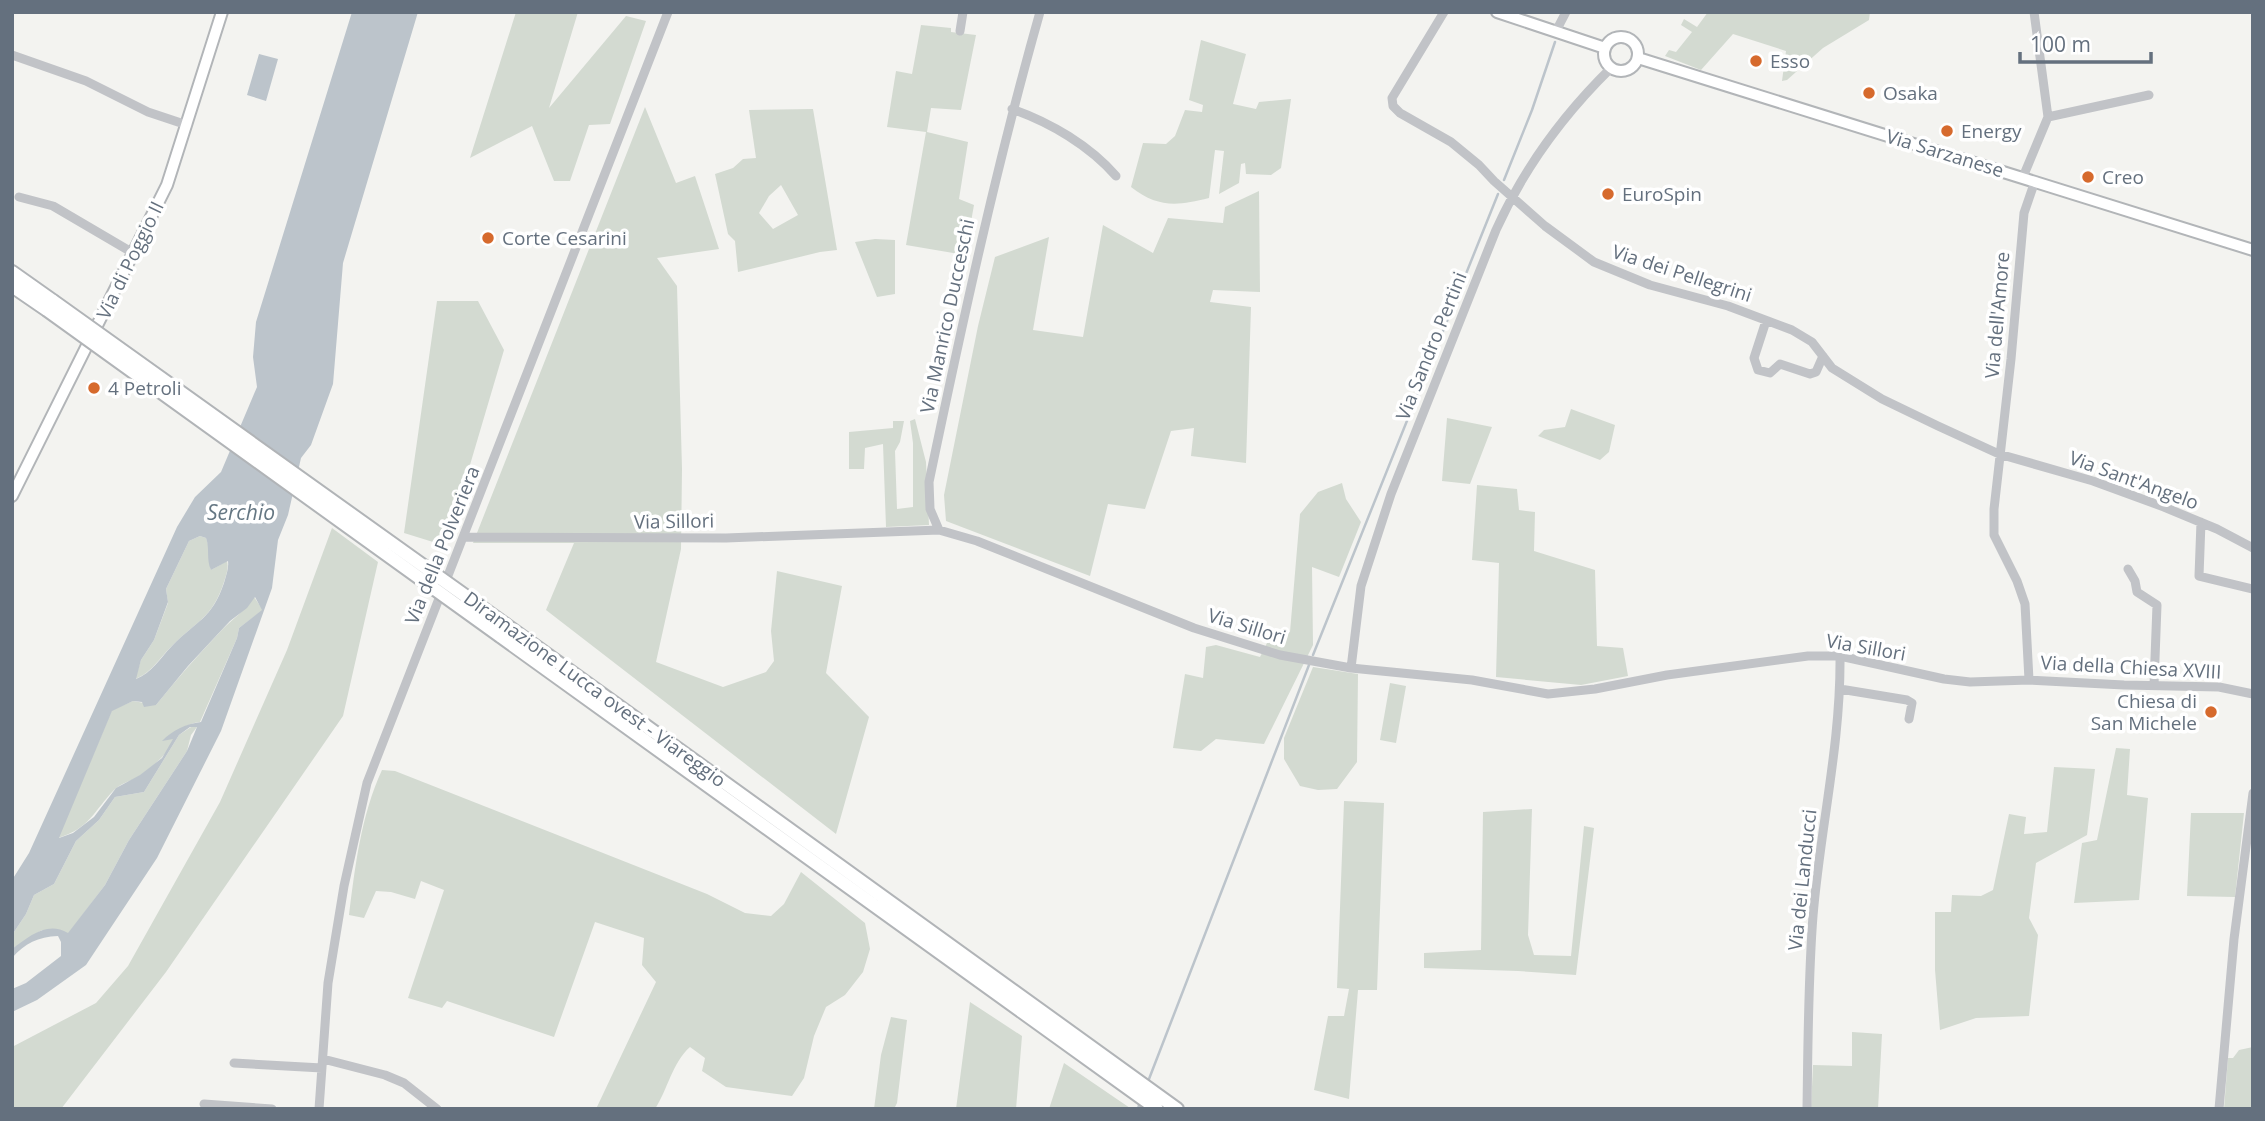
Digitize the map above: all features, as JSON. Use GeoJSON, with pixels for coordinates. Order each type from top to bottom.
{"type":"FeatureCollection","features":[{"type":"Feature","properties":{"kind":"highway","name":"Diramazione Lucca ovest - Viareggio"},"geometry":{"type":"LineString","coordinates":[[12,272],[50,305],[1177,1109]]}},
{"type":"Feature","properties":{"kind":"highway","name":"Diramazione Lucca ovest - Viareggio"},"geometry":{"type":"LineString","coordinates":[[12,286],[50,305]]}},
{"type":"Feature","properties":{"kind":"highway","name":"Diramazione Lucca ovest - Viareggio"},"geometry":{"type":"LineString","coordinates":[[503,630],[1157,1109]]}},
{"type":"Feature","properties":{"kind":"main road","name":"Via di Poggio II"},"geometry":{"type":"LineString","coordinates":[[12,496],[167,184],[222,12]]}},
{"type":"Feature","properties":{"kind":"main road","name":"Via Sarzanese"},"geometry":{"type":"LineString","coordinates":[[1496,12],[1605,48],[1612,40],[1623,37],[1636,47],[1637,58],[2253,250]]}},
{"type":"Feature","properties":{"kind":"main road"},"geometry":{"type":"LineString","coordinates":[[1605,48],[1605,59],[1616,71],[1627,70],[1635,64],[1637,58]]}},
{"type":"Feature","properties":{"kind":"street","name":"Via della Polveriera"},"geometry":{"type":"LineString","coordinates":[[319,1109],[328,983],[367,783],[668,12]]}},
{"type":"Feature","properties":{"kind":"street"},"geometry":{"type":"LineString","coordinates":[[960,31],[963,12]]}},
{"type":"Feature","properties":{"kind":"street","name":"Via Manrico Ducceschi"},"geometry":{"type":"LineString","coordinates":[[939,530],[930,509],[929,482],[964,314],[1012,109],[1040,12]]}},
{"type":"Feature","properties":{"kind":"street","name":"Via dei Pellegrini"},"geometry":{"type":"LineString","coordinates":[[1444,12],[1392,98],[1392,104],[1400,113],[1451,142],[1479,164],[1545,226],[1594,262],[1650,285],[1728,306],[1792,330],[1812,342],[1832,368],[1882,399],[1999,454]]}},
{"type":"Feature","properties":{"kind":"street"},"geometry":{"type":"LineString","coordinates":[[1556,31],[1566,12]]}},
{"type":"Feature","properties":{"kind":"street"},"geometry":{"type":"LineString","coordinates":[[2034,12],[2048,117],[2149,95]]}},
{"type":"Feature","properties":{"kind":"street"},"geometry":{"type":"LineString","coordinates":[[12,55],[86,81],[148,112],[187,125]]}},
{"type":"Feature","properties":{"kind":"street","name":"Via Sandro Pertini"},"geometry":{"type":"LineString","coordinates":[[1351,668],[1360,586],[1391,494],[1511,196],[1583,95],[1611,68]]}},
{"type":"Feature","properties":{"kind":"street"},"geometry":{"type":"LineString","coordinates":[[1012,109],[1034,117],[1061,133],[1102,160],[1116,176]]}},
{"type":"Feature","properties":{"kind":"street","name":"Via dell'Amore"},"geometry":{"type":"LineString","coordinates":[[1999,454],[2011,359],[2024,213],[2029,179],[2048,117]]}},
{"type":"Feature","properties":{"kind":"street"},"geometry":{"type":"LineString","coordinates":[[19,197],[53,206],[133,253]]}},
{"type":"Feature","properties":{"kind":"street"},"geometry":{"type":"LineString","coordinates":[[1766,321],[1754,358],[1758,370],[1770,373],[1780,364],[1810,374],[1816,372],[1823,356]]}},
{"type":"Feature","properties":{"kind":"street","name":"Via Sant'Angelo"},"geometry":{"type":"LineString","coordinates":[[1999,454],[2093,481],[2201,522],[2253,548]]}},
{"type":"Feature","properties":{"kind":"street","name":"Via della Chiesa XVIII"},"geometry":{"type":"LineString","coordinates":[[1999,454],[1994,536],[2017,581],[2025,604],[2029,680],[2219,687],[2253,694]]}},
{"type":"Feature","properties":{"kind":"street"},"geometry":{"type":"LineString","coordinates":[[12,470],[25,472]]}},
{"type":"Feature","properties":{"kind":"street"},"geometry":{"type":"LineString","coordinates":[[2201,522],[2199,576],[2253,589]]}},
{"type":"Feature","properties":{"kind":"street","name":"Via Sillori"},"geometry":{"type":"LineString","coordinates":[[464,537],[726,538],[939,530],[977,541],[1194,628],[1280,655],[1351,668],[1472,680],[1548,694],[1779,659],[1840,656],[1944,679],[1970,682],[2029,680]]}},
{"type":"Feature","properties":{"kind":"street"},"geometry":{"type":"LineString","coordinates":[[2128,569],[2135,581],[2137,592],[2157,606],[2154,685]]}},
{"type":"Feature","properties":{"kind":"street","name":"Via dei Landucci"},"geometry":{"type":"LineString","coordinates":[[1807,1109],[1812,918],[1831,783],[1840,689],[1840,656]]}},
{"type":"Feature","properties":{"kind":"street"},"geometry":{"type":"LineString","coordinates":[[1840,689],[1907,700],[1912,703],[1909,719]]}},
{"type":"Feature","properties":{"kind":"street"},"geometry":{"type":"LineString","coordinates":[[2218,1109],[2234,939],[2253,793]]}},
{"type":"Feature","properties":{"kind":"street"},"geometry":{"type":"LineString","coordinates":[[234,1063],[323,1064],[385,1075],[404,1083],[437,1109]]}},
{"type":"Feature","properties":{"kind":"street"},"geometry":{"type":"LineString","coordinates":[[204,1104],[272,1109]]}},
{"type":"Feature","properties":{"kind":"shaded area"},"geometry":{"type":"Polygon","coordinates":[[[516,12],[578,12],[549,108],[626,16],[646,21],[610,124],[589,125],[570,181],[554,181],[532,126],[470,158],[516,12]]]}},
{"type":"Feature","properties":{"kind":"shaded area"},"geometry":{"type":"Polygon","coordinates":[[[1708,12],[1870,12],[1869,20],[1823,48],[1787,80],[1782,81],[1786,51],[1733,34],[1701,70],[1665,56],[1669,50],[1676,52],[1692,32],[1681,25],[1684,19],[1697,27],[1708,12]]]}},
{"type":"Feature","properties":{"kind":"shaded area"},"geometry":{"type":"Polygon","coordinates":[[[921,25],[951,28],[951,32],[976,35],[961,110],[931,108],[927,132],[968,142],[959,199],[974,205],[965,255],[906,245],[926,132],[887,127],[896,71],[912,74],[921,25]]]}},
{"type":"Feature","properties":{"kind":"shaded area"},"geometry":{"type":"Polygon","coordinates":[[[1201,40],[1246,54],[1233,104],[1256,109],[1259,102],[1291,99],[1281,168],[1271,175],[1246,174],[1245,163],[1241,164],[1239,183],[1219,194],[1224,151],[1215,150],[1209,198],[1177,204],[1159,202],[1131,187],[1143,143],[1166,144],[1175,136],[1185,110],[1202,112],[1203,105],[1189,100],[1201,40]]]}},
{"type":"Feature","properties":{"kind":"shaded area"},"geometry":{"type":"Polygon","coordinates":[[[645,107],[676,183],[695,176],[719,249],[657,258],[677,286],[682,469],[681,549],[656,662],[723,687],[766,672],[774,661],[771,631],[777,571],[842,586],[826,673],[869,717],[836,834],[546,610],[574,543],[473,543],[645,107]]]}},
{"type":"Feature","properties":{"kind":"shaded area"},"geometry":{"type":"Polygon","coordinates":[[[813,109],[837,250],[738,272],[735,241],[728,234],[715,174],[733,168],[743,159],[756,158],[749,110],[813,109]],[[781,185],[769,196],[759,213],[773,229],[798,215],[781,185]]]}},
{"type":"Feature","properties":{"kind":"shaded area"},"geometry":{"type":"Polygon","coordinates":[[[1259,191],[1260,292],[1213,290],[1210,302],[1251,307],[1246,463],[1191,456],[1194,428],[1171,431],[1145,509],[1108,504],[1090,576],[946,521],[944,495],[978,326],[995,257],[1049,237],[1033,330],[1083,337],[1103,225],[1153,253],[1168,218],[1223,223],[1225,207],[1259,191]]]}},
{"type":"Feature","properties":{"kind":"shaded area"},"geometry":{"type":"Polygon","coordinates":[[[895,240],[895,294],[877,297],[855,242],[895,240]]]}},
{"type":"Feature","properties":{"kind":"shaded area"},"geometry":{"type":"Polygon","coordinates":[[[437,301],[478,301],[504,350],[446,546],[404,533],[437,301]]]}},
{"type":"Feature","properties":{"kind":"shaded area"},"geometry":{"type":"Polygon","coordinates":[[[1571,409],[1615,425],[1609,452],[1600,460],[1538,436],[1544,430],[1565,427],[1571,409]]]}},
{"type":"Feature","properties":{"kind":"shaded area"},"geometry":{"type":"Polygon","coordinates":[[[1447,418],[1492,427],[1470,484],[1442,481],[1447,418]]]}},
{"type":"Feature","properties":{"kind":"shaded area"},"geometry":{"type":"Polygon","coordinates":[[[915,419],[926,462],[929,525],[886,527],[883,444],[865,448],[864,469],[849,469],[849,432],[893,428],[893,421],[904,421],[900,442],[895,451],[897,509],[913,507],[913,443],[910,421],[915,419]]]}},
{"type":"Feature","properties":{"kind":"shaded area"},"geometry":{"type":"Polygon","coordinates":[[[1342,483],[1346,499],[1361,522],[1339,577],[1312,567],[1313,645],[1264,744],[1216,739],[1201,751],[1173,748],[1185,674],[1203,678],[1206,647],[1216,645],[1260,657],[1269,639],[1290,632],[1300,514],[1318,492],[1342,483]]]}},
{"type":"Feature","properties":{"kind":"shaded area"},"geometry":{"type":"Polygon","coordinates":[[[1477,485],[1517,489],[1519,510],[1535,512],[1534,551],[1595,570],[1597,646],[1623,648],[1628,676],[1581,685],[1496,677],[1499,563],[1472,560],[1477,485]]]}},
{"type":"Feature","properties":{"kind":"shaded area"},"geometry":{"type":"Polygon","coordinates":[[[332,528],[378,562],[343,716],[166,972],[61,1109],[12,1109],[12,1047],[96,1003],[128,966],[220,802],[287,650],[332,528]]]}},
{"type":"Feature","properties":{"kind":"shaded area"},"geometry":{"type":"Polygon","coordinates":[[[200,536],[206,538],[211,570],[227,561],[227,572],[219,594],[209,612],[151,669],[135,679],[168,603],[166,589],[189,541],[200,536]]]}},
{"type":"Feature","properties":{"kind":"shaded area"},"geometry":{"type":"Polygon","coordinates":[[[254,597],[263,610],[239,628],[200,722],[180,731],[165,754],[149,769],[116,788],[84,824],[58,838],[112,710],[133,701],[156,705],[203,650],[254,597]]]}},
{"type":"Feature","properties":{"kind":"shaded area"},"geometry":{"type":"Polygon","coordinates":[[[1313,667],[1358,674],[1357,762],[1337,789],[1318,790],[1300,786],[1284,759],[1284,738],[1313,667]]]}},
{"type":"Feature","properties":{"kind":"shaded area"},"geometry":{"type":"Polygon","coordinates":[[[1390,683],[1406,686],[1396,743],[1380,740],[1390,683]]]}},
{"type":"Feature","properties":{"kind":"shaded area"},"geometry":{"type":"Polygon","coordinates":[[[191,727],[197,727],[191,735],[187,751],[129,840],[105,885],[68,934],[42,930],[12,949],[12,935],[26,914],[34,895],[54,884],[76,841],[99,820],[115,797],[144,792],[179,735],[191,727]]]}},
{"type":"Feature","properties":{"kind":"shaded area"},"geometry":{"type":"Polygon","coordinates":[[[2116,748],[2130,749],[2127,795],[2148,798],[2139,900],[2074,903],[2082,843],[2097,840],[2116,748]]]}},
{"type":"Feature","properties":{"kind":"shaded area"},"geometry":{"type":"Polygon","coordinates":[[[2054,767],[2095,769],[2087,835],[2036,863],[2029,918],[2038,935],[2029,1016],[1976,1018],[1940,1030],[1935,970],[1935,912],[1951,912],[1952,895],[1981,896],[1993,890],[2009,814],[2026,817],[2024,834],[2047,832],[2054,767]]]}},
{"type":"Feature","properties":{"kind":"shaded area"},"geometry":{"type":"Polygon","coordinates":[[[382,770],[395,771],[707,894],[745,913],[771,916],[784,904],[801,872],[865,923],[870,949],[863,972],[845,995],[826,1007],[814,1036],[804,1078],[792,1096],[726,1087],[702,1071],[705,1058],[690,1047],[674,1068],[655,1109],[596,1109],[656,982],[642,965],[644,938],[595,922],[554,1037],[447,1001],[442,1008],[408,998],[444,890],[421,881],[415,899],[376,891],[364,918],[349,915],[364,823],[382,770]]]}},
{"type":"Feature","properties":{"kind":"shaded area"},"geometry":{"type":"Polygon","coordinates":[[[1344,801],[1384,803],[1377,990],[1358,990],[1349,1099],[1314,1090],[1328,1016],[1344,1016],[1349,989],[1337,988],[1344,801]]]}},
{"type":"Feature","properties":{"kind":"shaded area"},"geometry":{"type":"Polygon","coordinates":[[[1532,809],[1528,935],[1534,955],[1571,956],[1584,826],[1594,828],[1576,975],[1424,968],[1424,953],[1481,950],[1483,812],[1532,809]]]}},
{"type":"Feature","properties":{"kind":"shaded area"},"geometry":{"type":"Polygon","coordinates":[[[2191,813],[2244,813],[2235,897],[2187,896],[2191,813]]]}},
{"type":"Feature","properties":{"kind":"shaded area"},"geometry":{"type":"Polygon","coordinates":[[[970,1002],[1022,1036],[1016,1109],[956,1109],[970,1002]]]}},
{"type":"Feature","properties":{"kind":"shaded area"},"geometry":{"type":"Polygon","coordinates":[[[891,1017],[907,1020],[897,1103],[894,1109],[874,1109],[881,1055],[891,1017]]]}},
{"type":"Feature","properties":{"kind":"shaded area"},"geometry":{"type":"Polygon","coordinates":[[[1852,1032],[1882,1034],[1878,1109],[1811,1109],[1813,1065],[1852,1066],[1852,1032]]]}},
{"type":"Feature","properties":{"kind":"shaded area"},"geometry":{"type":"Polygon","coordinates":[[[2253,1047],[2253,1109],[2224,1109],[2228,1058],[2233,1058],[2239,1050],[2253,1047]]]}},
{"type":"Feature","properties":{"kind":"shaded area"},"geometry":{"type":"Polygon","coordinates":[[[1064,1063],[1130,1108],[1130,1109],[1049,1109],[1064,1063]]]}},
{"type":"Feature","properties":{"kind":"water","name":"Serchio"},"geometry":{"type":"Polygon","coordinates":[[[352,12],[418,12],[343,263],[333,384],[311,445],[301,458],[288,515],[278,540],[272,588],[221,731],[157,858],[86,965],[37,1000],[12,1012],[12,989],[26,983],[61,956],[61,942],[58,936],[38,939],[22,948],[12,958],[12,949],[46,929],[68,933],[105,885],[129,840],[187,751],[197,727],[190,727],[179,735],[144,792],[115,797],[99,820],[76,841],[54,884],[34,895],[26,914],[12,935],[12,880],[29,853],[177,527],[195,497],[221,472],[257,387],[253,357],[256,322],[352,12]],[[200,536],[189,541],[166,589],[168,602],[154,640],[141,660],[136,679],[151,669],[209,612],[219,595],[228,561],[211,570],[206,538],[200,536]],[[255,597],[188,666],[156,705],[144,707],[142,702],[133,701],[112,711],[59,838],[73,833],[94,817],[116,788],[140,775],[162,758],[173,739],[162,741],[166,737],[185,726],[201,722],[239,628],[262,610],[255,597]]]}},
{"type":"Feature","properties":{"kind":"water"},"geometry":{"type":"Polygon","coordinates":[[[259,54],[278,59],[266,101],[247,95],[259,54]]]}},
{"type":"Feature","properties":{"kind":"waterway"},"geometry":{"type":"LineString","coordinates":[[1504,180],[1555,42]]}},
{"type":"Feature","properties":{"kind":"waterway"},"geometry":{"type":"LineString","coordinates":[[1313,655],[1498,194]]}},
{"type":"Feature","properties":{"kind":"waterway"},"geometry":{"type":"LineString","coordinates":[[1149,1079],[1309,665]]}},
{"type":"Feature","properties":{"kind":"waterway"},"geometry":{"type":"LineString","coordinates":[[1138,1109],[1139,1105]]}},
{"type":"Feature","properties":{"kind":"place","name":"Esso"},"geometry":{"type":"Point","coordinates":[1756,61]}},
{"type":"Feature","properties":{"kind":"place","name":"Osaka"},"geometry":{"type":"Point","coordinates":[1869,93]}},
{"type":"Feature","properties":{"kind":"place","name":"Energy"},"geometry":{"type":"Point","coordinates":[1947,131]}},
{"type":"Feature","properties":{"kind":"place","name":"Creo"},"geometry":{"type":"Point","coordinates":[2088,177]}},
{"type":"Feature","properties":{"kind":"place","name":"EuroSpin"},"geometry":{"type":"Point","coordinates":[1608,194]}},
{"type":"Feature","properties":{"kind":"place","name":"Corte Cesarini"},"geometry":{"type":"Point","coordinates":[488,238]}},
{"type":"Feature","properties":{"kind":"place","name":"4 Petroli"},"geometry":{"type":"Point","coordinates":[94,388]}},
{"type":"Feature","properties":{"kind":"place","name":"Chiesa di San Michele"},"geometry":{"type":"Point","coordinates":[2211,712]}}]}
